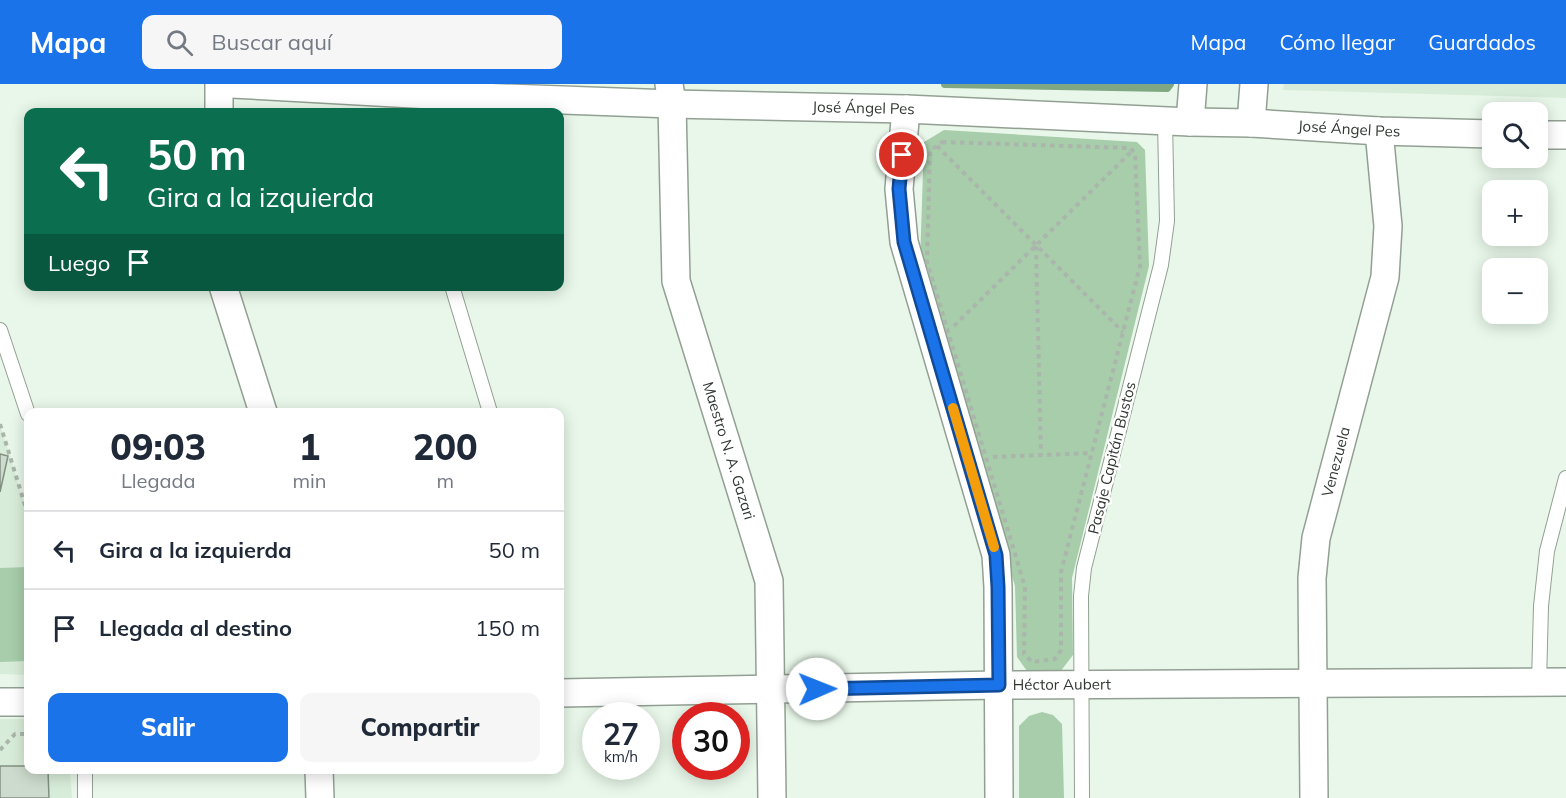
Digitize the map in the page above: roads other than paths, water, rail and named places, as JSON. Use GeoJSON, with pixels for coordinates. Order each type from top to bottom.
{"type":"FeatureCollection","features":[{"type":"Feature","properties":{"kind":"street"},"geometry":{"type":"LineString","coordinates":[[219,84],[219,108]]}},
{"type":"Feature","properties":{"kind":"street","name":"José Ángel Pes"},"geometry":{"type":"LineString","coordinates":[[232,84],[449,104],[670,94],[906,109],[1482,134]]}},
{"type":"Feature","properties":{"kind":"street"},"geometry":{"type":"LineString","coordinates":[[1178,122],[1192,84]]}},
{"type":"Feature","properties":{"kind":"street"},"geometry":{"type":"LineString","coordinates":[[1251,123],[1254,84]]}},
{"type":"Feature","properties":{"kind":"street","name":"Maestro N. A. Gazari"},"geometry":{"type":"LineString","coordinates":[[670,94],[676,281],[769,581],[772,798]]}},
{"type":"Feature","properties":{"kind":"street"},"geometry":{"type":"LineString","coordinates":[[906,109],[899,189],[904,242],[996,555],[999,798]]}},
{"type":"Feature","properties":{"kind":"street","name":"Venezuela"},"geometry":{"type":"LineString","coordinates":[[1314,798],[1312,578],[1316,538],[1384,277],[1388,226],[1379,131]]}},
{"type":"Feature","properties":{"kind":"street"},"geometry":{"type":"LineString","coordinates":[[1548,135],[1566,135]]}},
{"type":"Feature","properties":{"kind":"street"},"geometry":{"type":"LineString","coordinates":[[225,291],[262,408]]}},
{"type":"Feature","properties":{"kind":"street","name":"Héctor Aubert"},"geometry":{"type":"LineString","coordinates":[[564,693],[1081,684],[1566,681]]}},
{"type":"Feature","properties":{"kind":"street"},"geometry":{"type":"LineString","coordinates":[[0,702],[24,702]]}},
{"type":"Feature","properties":{"kind":"street"},"geometry":{"type":"LineString","coordinates":[[319,774],[320,798]]}},
{"type":"Feature","properties":{"kind":"lane","name":"Pasaje Capitán Bustos"},"geometry":{"type":"LineString","coordinates":[[1082,798],[1081,596],[1084,568],[1161,266],[1178,122]]}},
{"type":"Feature","properties":{"kind":"lane"},"geometry":{"type":"LineString","coordinates":[[454,291],[489,408]]}},
{"type":"Feature","properties":{"kind":"lane"},"geometry":{"type":"LineString","coordinates":[[0,330],[26,408]]}},
{"type":"Feature","properties":{"kind":"lane"},"geometry":{"type":"LineString","coordinates":[[1539,682],[1541,606],[1547,551],[1566,478]]}},
{"type":"Feature","properties":{"kind":"lane"},"geometry":{"type":"LineString","coordinates":[[85,774],[85,798]]}},
{"type":"Feature","properties":{"kind":"waterway"},"geometry":{"type":"LineString","coordinates":[[945,84],[1167,88],[1170,84]]}}]}
